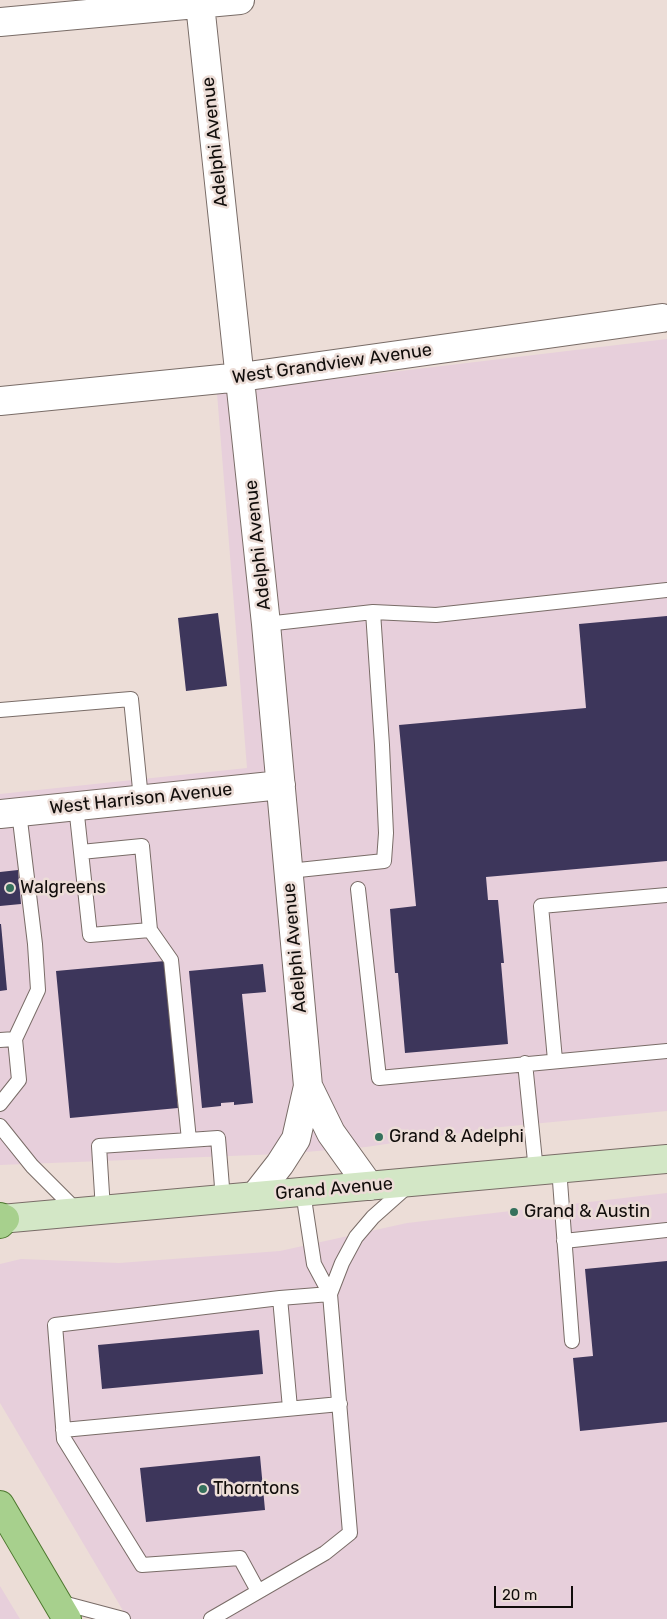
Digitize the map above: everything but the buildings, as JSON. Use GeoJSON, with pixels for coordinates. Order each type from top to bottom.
{"type":"FeatureCollection","features":[{"type":"Feature","properties":{"kind":"main road","name":"Grand Avenue"},"geometry":{"type":"LineString","coordinates":[[1,1220],[667,1159]]}},
{"type":"Feature","properties":{"kind":"main road"},"geometry":{"type":"LineString","coordinates":[[0,1505],[64,1614]]}},
{"type":"Feature","properties":{"kind":"street"},"geometry":{"type":"LineString","coordinates":[[0,22],[240,0]]}},
{"type":"Feature","properties":{"kind":"street","name":"Adelphi Avenue"},"geometry":{"type":"LineString","coordinates":[[200,4],[266,624],[308,1086],[296,1139],[280,1164],[255,1196]]}},
{"type":"Feature","properties":{"kind":"street","name":"West Grandview Avenue"},"geometry":{"type":"LineString","coordinates":[[0,401],[241,377],[662,318]]}},
{"type":"Feature","properties":{"kind":"street","name":"West Harrison Avenue"},"geometry":{"type":"LineString","coordinates":[[9,813],[281,785]]}},
{"type":"Feature","properties":{"kind":"street","name":"Adelphi Avenue"},"geometry":{"type":"LineString","coordinates":[[308,1086],[331,1133],[369,1186]]}},
{"type":"Feature","properties":{"kind":"lane"},"geometry":{"type":"LineString","coordinates":[[266,624],[374,612],[436,615],[667,590]]}},
{"type":"Feature","properties":{"kind":"lane"},"geometry":{"type":"LineString","coordinates":[[289,871],[384,861],[386,833],[374,612]]}},
{"type":"Feature","properties":{"kind":"lane"},"geometry":{"type":"LineString","coordinates":[[0,710],[131,699],[141,799]]}},
{"type":"Feature","properties":{"kind":"lane"},"geometry":{"type":"LineString","coordinates":[[76,806],[90,935],[150,930]]}},
{"type":"Feature","properties":{"kind":"lane"},"geometry":{"type":"LineString","coordinates":[[0,1104],[19,1080],[15,1039],[38,990],[35,944],[9,813]]}},
{"type":"Feature","properties":{"kind":"lane"},"geometry":{"type":"LineString","coordinates":[[81,852],[142,846],[150,930],[171,960],[189,1140]]}},
{"type":"Feature","properties":{"kind":"lane"},"geometry":{"type":"LineString","coordinates":[[358,888],[379,1078],[667,1051]]}},
{"type":"Feature","properties":{"kind":"lane"},"geometry":{"type":"LineString","coordinates":[[555,1060],[540,906],[667,895]]}},
{"type":"Feature","properties":{"kind":"lane"},"geometry":{"type":"LineString","coordinates":[[0,1040],[15,1039]]}},
{"type":"Feature","properties":{"kind":"lane"},"geometry":{"type":"LineString","coordinates":[[525,1063],[564,1241],[572,1342]]}},
{"type":"Feature","properties":{"kind":"lane"},"geometry":{"type":"LineString","coordinates":[[0,1126],[32,1166],[90,1211],[99,1146],[218,1138],[223,1199]]}},
{"type":"Feature","properties":{"kind":"lane"},"geometry":{"type":"LineString","coordinates":[[330,1294],[342,1263],[356,1237],[373,1217],[412,1182]]}},
{"type":"Feature","properties":{"kind":"lane"},"geometry":{"type":"LineString","coordinates":[[211,1619],[325,1553],[350,1533],[330,1294],[314,1264],[303,1192]]}},
{"type":"Feature","properties":{"kind":"lane"},"geometry":{"type":"LineString","coordinates":[[564,1241],[667,1230]]}},
{"type":"Feature","properties":{"kind":"lane"},"geometry":{"type":"LineString","coordinates":[[258,1591],[240,1558],[142,1565],[64,1439],[55,1325],[280,1298],[330,1294]]}},
{"type":"Feature","properties":{"kind":"lane"},"geometry":{"type":"LineString","coordinates":[[280,1298],[290,1408]]}},
{"type":"Feature","properties":{"kind":"lane"},"geometry":{"type":"LineString","coordinates":[[63,1430],[340,1404]]}},
{"type":"Feature","properties":{"kind":"lane"},"geometry":{"type":"LineString","coordinates":[[64,1614],[123,1619]]}},
{"type":"Feature","properties":{"kind":"shaded area"},"geometry":{"type":"Polygon","coordinates":[[[667,339],[667,1111],[501,1127],[366,1147],[281,1154],[0,1165],[0,794],[247,768],[217,393],[667,339]]]}},
{"type":"Feature","properties":{"kind":"shaded area"},"geometry":{"type":"Polygon","coordinates":[[[667,1193],[667,1619],[128,1619],[0,1403],[0,1264],[21,1259],[119,1263],[280,1251],[407,1223],[667,1193]]]}},
{"type":"Feature","properties":{"kind":"shaded area"},"geometry":{"type":"Polygon","coordinates":[[[0,1586],[20,1619],[0,1619],[0,1586]]]}},
{"type":"Feature","properties":{"kind":"place","name":"Walgreens"},"geometry":{"type":"Point","coordinates":[10,888]}},
{"type":"Feature","properties":{"kind":"place","name":"Grand & Adelphi"},"geometry":{"type":"Point","coordinates":[379,1137]}},
{"type":"Feature","properties":{"kind":"place","name":"Grand & Austin"},"geometry":{"type":"Point","coordinates":[514,1212]}},
{"type":"Feature","properties":{"kind":"place","name":"Thorntons"},"geometry":{"type":"Point","coordinates":[203,1489]}}]}
